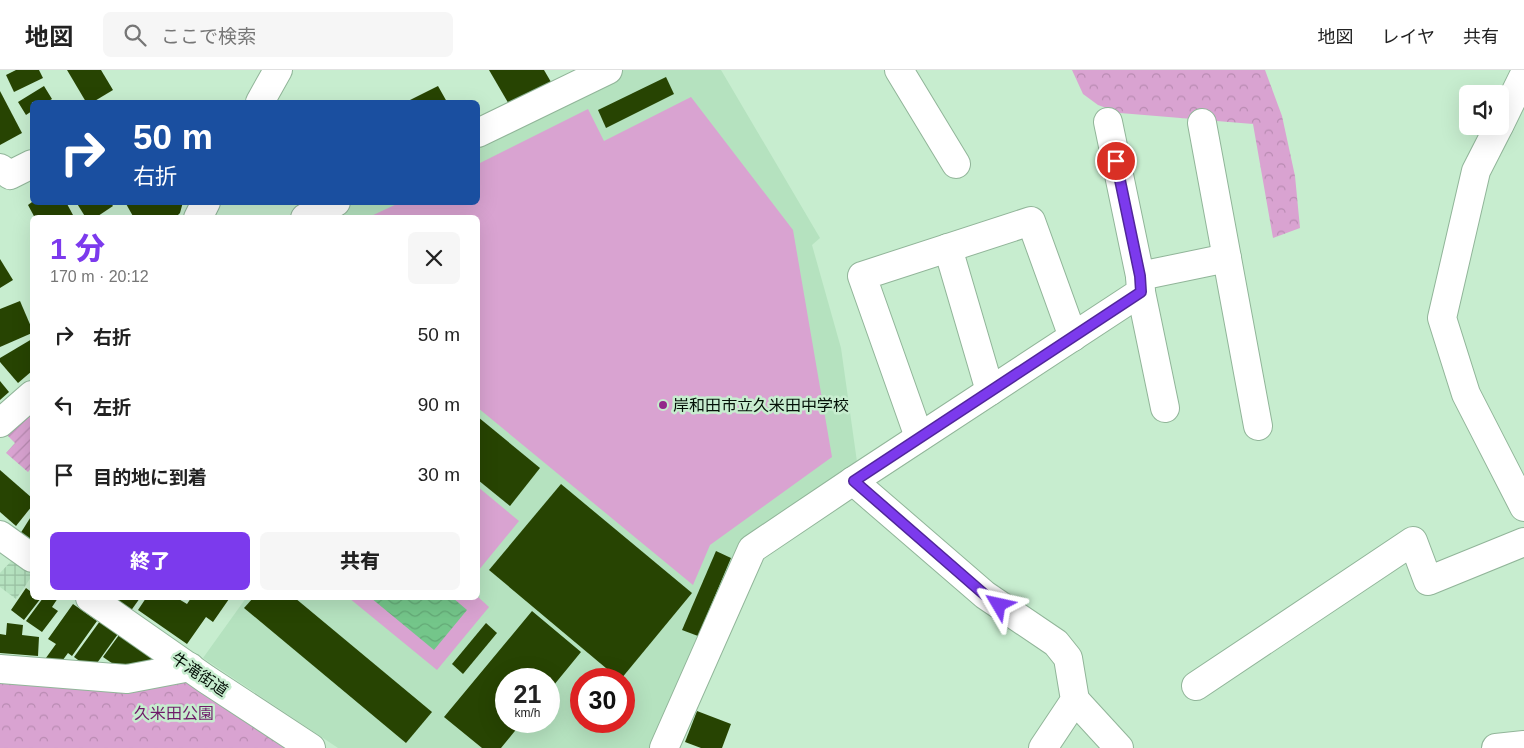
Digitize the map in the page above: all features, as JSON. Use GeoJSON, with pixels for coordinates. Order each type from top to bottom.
{"type":"FeatureCollection","features":[{"type":"Feature","properties":{"kind":"street"},"geometry":{"type":"LineString","coordinates":[[261,100],[278,70]]}},
{"type":"Feature","properties":{"kind":"street"},"geometry":{"type":"LineString","coordinates":[[480,132],[608,70]]}},
{"type":"Feature","properties":{"kind":"street"},"geometry":{"type":"LineString","coordinates":[[899,70],[956,164]]}},
{"type":"Feature","properties":{"kind":"street"},"geometry":{"type":"LineString","coordinates":[[1509,100],[1519,75]]}},
{"type":"Feature","properties":{"kind":"street"},"geometry":{"type":"LineString","coordinates":[[1108,122],[1165,408]]}},
{"type":"Feature","properties":{"kind":"street"},"geometry":{"type":"LineString","coordinates":[[1202,123],[1258,426]]}},
{"type":"Feature","properties":{"kind":"street"},"geometry":{"type":"LineString","coordinates":[[1494,135],[1476,171],[1442,318],[1466,394],[1524,507]]}},
{"type":"Feature","properties":{"kind":"street"},"geometry":{"type":"LineString","coordinates":[[311,215],[330,205]]}},
{"type":"Feature","properties":{"kind":"street"},"geometry":{"type":"LineString","coordinates":[[919,437],[862,276],[1031,221],[1072,337]]}},
{"type":"Feature","properties":{"kind":"street"},"geometry":{"type":"LineString","coordinates":[[948,248],[990,391]]}},
{"type":"Feature","properties":{"kind":"street"},"geometry":{"type":"LineString","coordinates":[[664,748],[752,549],[1072,337],[1141,284],[1227,258]]}},
{"type":"Feature","properties":{"kind":"street"},"geometry":{"type":"LineString","coordinates":[[0,423],[30,397]]}},
{"type":"Feature","properties":{"kind":"street"},"geometry":{"type":"LineString","coordinates":[[854,481],[985,595],[1056,643],[1068,658],[1075,700],[1119,748]]}},
{"type":"Feature","properties":{"kind":"street"},"geometry":{"type":"LineString","coordinates":[[0,535],[30,557]]}},
{"type":"Feature","properties":{"kind":"street"},"geometry":{"type":"LineString","coordinates":[[1196,686],[1413,541],[1428,581],[1524,542]]}},
{"type":"Feature","properties":{"kind":"street","name":"牛滝街道"},"geometry":{"type":"LineString","coordinates":[[93,600],[311,748]]}},
{"type":"Feature","properties":{"kind":"street"},"geometry":{"type":"LineString","coordinates":[[0,669],[127,679],[190,667]]}},
{"type":"Feature","properties":{"kind":"street"},"geometry":{"type":"LineString","coordinates":[[1044,748],[1075,700]]}},
{"type":"Feature","properties":{"kind":"street"},"geometry":{"type":"LineString","coordinates":[[1496,748],[1524,745]]}},
{"type":"Feature","properties":{"kind":"shaded area","name":"岸和田市立久米田中学校"},"geometry":{"type":"Polygon","coordinates":[[[615,70],[721,70],[820,238],[812,245],[841,348],[857,462],[740,547],[653,748],[338,748],[203,658],[245,600],[480,600],[480,215],[320,215],[343,205],[480,205],[480,137],[615,70]]]}},
{"type":"Feature","properties":{"kind":"shaded area"},"geometry":{"type":"Polygon","coordinates":[[[15,557],[30,569],[30,579],[16,599],[0,587],[0,573],[15,557]]]}},
{"type":"Feature","properties":{"kind":"green space"},"geometry":{"type":"Polygon","coordinates":[[[1072,70],[1265,70],[1282,116],[1295,176],[1300,228],[1273,238],[1253,124],[1120,113],[1098,105],[1083,94],[1072,70]]]}},
{"type":"Feature","properties":{"kind":"green space"},"geometry":{"type":"Polygon","coordinates":[[[691,97],[793,230],[832,457],[710,545],[693,585],[480,410],[480,215],[373,215],[395,205],[480,205],[480,163],[588,109],[604,141],[691,97]]]}},
{"type":"Feature","properties":{"kind":"green space"},"geometry":{"type":"Polygon","coordinates":[[[30,409],[30,470],[28,472],[6,453],[15,443],[3,431],[30,409]]]}},
{"type":"Feature","properties":{"kind":"green space"},"geometry":{"type":"Polygon","coordinates":[[[480,489],[519,521],[480,569],[480,489]]]}},
{"type":"Feature","properties":{"kind":"green space"},"geometry":{"type":"Polygon","coordinates":[[[480,599],[489,607],[437,670],[351,600],[480,599]]]}},
{"type":"Feature","properties":{"kind":"green space","name":"久米田公園"},"geometry":{"type":"Polygon","coordinates":[[[0,677],[182,678],[287,748],[0,748],[0,677]]]}},
{"type":"Feature","properties":{"kind":"water"},"geometry":{"type":"Polygon","coordinates":[[[373,600],[455,600],[467,610],[434,650],[373,600]]]}},
{"type":"Feature","properties":{"kind":"building"},"geometry":{"type":"Polygon","coordinates":[[[16,70],[39,70],[43,78],[14,92],[6,75],[16,70]]]}},
{"type":"Feature","properties":{"kind":"building"},"geometry":{"type":"Polygon","coordinates":[[[67,70],[101,70],[113,90],[96,100],[85,100],[67,70]]]}},
{"type":"Feature","properties":{"kind":"building"},"geometry":{"type":"Polygon","coordinates":[[[489,70],[544,70],[551,82],[510,106],[489,70]]]}},
{"type":"Feature","properties":{"kind":"building"},"geometry":{"type":"Polygon","coordinates":[[[666,77],[674,94],[606,128],[598,110],[666,77]]]}},
{"type":"Feature","properties":{"kind":"building"},"geometry":{"type":"Polygon","coordinates":[[[44,86],[52,99],[30,100],[30,112],[26,115],[18,102],[44,86]]]}},
{"type":"Feature","properties":{"kind":"building"},"geometry":{"type":"Polygon","coordinates":[[[438,86],[446,100],[410,100],[438,86]]]}},
{"type":"Feature","properties":{"kind":"building"},"geometry":{"type":"Polygon","coordinates":[[[0,91],[22,133],[0,145],[0,91]]]}},
{"type":"Feature","properties":{"kind":"building"},"geometry":{"type":"Polygon","coordinates":[[[28,205],[68,205],[73,215],[33,215],[28,205]]]}},
{"type":"Feature","properties":{"kind":"building"},"geometry":{"type":"Polygon","coordinates":[[[78,205],[113,206],[100,215],[84,215],[78,205]]]}},
{"type":"Feature","properties":{"kind":"building"},"geometry":{"type":"Polygon","coordinates":[[[127,205],[182,205],[178,215],[132,215],[127,205]]]}},
{"type":"Feature","properties":{"kind":"building"},"geometry":{"type":"Polygon","coordinates":[[[0,259],[13,280],[0,288],[0,259]]]}},
{"type":"Feature","properties":{"kind":"building"},"geometry":{"type":"Polygon","coordinates":[[[20,301],[30,324],[30,334],[0,347],[0,309],[20,301]]]}},
{"type":"Feature","properties":{"kind":"building"},"geometry":{"type":"Polygon","coordinates":[[[30,340],[30,373],[18,383],[0,362],[0,358],[30,340]]]}},
{"type":"Feature","properties":{"kind":"building"},"geometry":{"type":"Polygon","coordinates":[[[0,381],[9,392],[0,400],[0,381]]]}},
{"type":"Feature","properties":{"kind":"building"},"geometry":{"type":"Polygon","coordinates":[[[480,419],[540,468],[510,506],[480,482],[480,419]]]}},
{"type":"Feature","properties":{"kind":"building"},"geometry":{"type":"Polygon","coordinates":[[[0,470],[30,496],[30,508],[16,526],[0,512],[0,470]]]}},
{"type":"Feature","properties":{"kind":"building"},"geometry":{"type":"Polygon","coordinates":[[[561,484],[692,593],[630,668],[606,668],[489,570],[561,484]]]}},
{"type":"Feature","properties":{"kind":"building"},"geometry":{"type":"Polygon","coordinates":[[[30,518],[30,542],[20,534],[30,518]]]}},
{"type":"Feature","properties":{"kind":"building"},"geometry":{"type":"Polygon","coordinates":[[[716,551],[731,558],[698,636],[682,630],[716,551]]]}},
{"type":"Feature","properties":{"kind":"building"},"geometry":{"type":"Polygon","coordinates":[[[26,588],[30,591],[30,600],[39,600],[24,620],[11,610],[26,588]]]}},
{"type":"Feature","properties":{"kind":"building"},"geometry":{"type":"Polygon","coordinates":[[[42,600],[57,600],[52,607],[58,611],[42,632],[26,621],[42,600]]]}},
{"type":"Feature","properties":{"kind":"building"},"geometry":{"type":"Polygon","coordinates":[[[112,600],[139,600],[130,612],[112,600]]]}},
{"type":"Feature","properties":{"kind":"building"},"geometry":{"type":"Polygon","coordinates":[[[145,600],[180,600],[187,604],[190,600],[228,600],[213,622],[206,617],[187,644],[138,610],[145,600]]]}},
{"type":"Feature","properties":{"kind":"building"},"geometry":{"type":"Polygon","coordinates":[[[251,600],[297,600],[432,712],[406,743],[244,608],[251,600]]]}},
{"type":"Feature","properties":{"kind":"building"},"geometry":{"type":"Polygon","coordinates":[[[73,604],[97,621],[72,656],[68,653],[59,665],[43,662],[56,644],[48,639],[73,604]]]}},
{"type":"Feature","properties":{"kind":"building"},"geometry":{"type":"Polygon","coordinates":[[[532,611],[581,652],[560,678],[560,668],[495,668],[495,733],[513,733],[501,748],[482,748],[444,717],[532,611]]]}},
{"type":"Feature","properties":{"kind":"building"},"geometry":{"type":"Polygon","coordinates":[[[100,621],[118,634],[92,670],[74,657],[100,621]]]}},
{"type":"Feature","properties":{"kind":"building"},"geometry":{"type":"Polygon","coordinates":[[[7,623],[23,625],[22,635],[39,637],[38,656],[0,653],[0,634],[6,635],[7,623]]]}},
{"type":"Feature","properties":{"kind":"building"},"geometry":{"type":"Polygon","coordinates":[[[486,623],[497,633],[463,674],[452,664],[486,623]]]}},
{"type":"Feature","properties":{"kind":"building"},"geometry":{"type":"Polygon","coordinates":[[[119,635],[155,660],[122,670],[103,657],[119,635]]]}},
{"type":"Feature","properties":{"kind":"building"},"geometry":{"type":"Polygon","coordinates":[[[697,711],[731,724],[722,748],[701,748],[685,742],[697,711]]]}},
{"type":"Feature","properties":{"kind":"place","name":"岸和田市立久米田中学校"},"geometry":{"type":"Point","coordinates":[663,405]}},
{"type":"Feature","properties":{"kind":"route"},"geometry":{"type":"LineString","coordinates":[[999,605],[854,481],[1141,292],[1140,276],[1116,161]]}}]}
